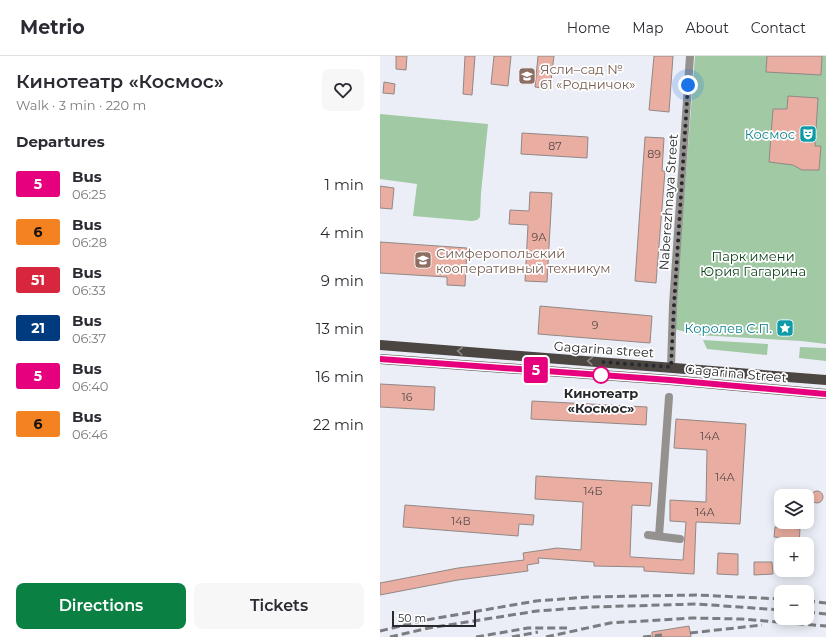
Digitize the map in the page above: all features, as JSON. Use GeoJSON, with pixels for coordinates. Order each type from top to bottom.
{"type":"FeatureCollection","features":[{"type":"Feature","properties":{"kind":"main road","name":"Gagarina street"},"geometry":{"type":"LineString","coordinates":[[380,345],[826,380]]}},
{"type":"Feature","properties":{"kind":"main road","name":"Gagarina Street"},"geometry":{"type":"LineString","coordinates":[[380,359],[670,380],[826,394]]}},
{"type":"Feature","properties":{"kind":"street","name":"Naberezhnaya Street"},"geometry":{"type":"LineString","coordinates":[[671,367],[674,297],[690,56]]}},
{"type":"Feature","properties":{"kind":"street"},"geometry":{"type":"LineString","coordinates":[[659,536],[669,397]]}},
{"type":"Feature","properties":{"kind":"street"},"geometry":{"type":"LineString","coordinates":[[648,535],[680,539]]}},
{"type":"Feature","properties":{"kind":"green space","name":"Парк имени Юрия Гагарина"},"geometry":{"type":"Polygon","coordinates":[[[695,56],[826,56],[826,344],[801,341],[698,335],[674,329],[695,56]]]}},
{"type":"Feature","properties":{"kind":"green space"},"geometry":{"type":"Polygon","coordinates":[[[380,114],[488,124],[480,217],[477,220],[472,221],[413,216],[417,184],[380,179],[380,114]]]}},
{"type":"Feature","properties":{"kind":"green space"},"geometry":{"type":"Polygon","coordinates":[[[703,340],[768,344],[767,355],[707,349],[703,340]]]}},
{"type":"Feature","properties":{"kind":"green space"},"geometry":{"type":"Polygon","coordinates":[[[800,347],[826,348],[826,361],[799,358],[800,347]]]}},
{"type":"Feature","properties":{"kind":"building"},"geometry":{"type":"Polygon","coordinates":[[[396,56],[407,56],[406,70],[396,69],[396,56]]]}},
{"type":"Feature","properties":{"kind":"building"},"geometry":{"type":"Polygon","coordinates":[[[465,56],[475,56],[472,95],[463,94],[465,56]]]}},
{"type":"Feature","properties":{"kind":"building"},"geometry":{"type":"Polygon","coordinates":[[[494,56],[511,56],[508,86],[491,84],[494,56]]]}},
{"type":"Feature","properties":{"kind":"building"},"geometry":{"type":"Polygon","coordinates":[[[538,56],[554,56],[550,89],[535,87],[538,56]]]}},
{"type":"Feature","properties":{"kind":"building"},"geometry":{"type":"Polygon","coordinates":[[[654,56],[673,56],[669,112],[649,110],[654,56]]]}},
{"type":"Feature","properties":{"kind":"building"},"geometry":{"type":"Polygon","coordinates":[[[767,56],[822,56],[821,75],[766,72],[767,56]]]}},
{"type":"Feature","properties":{"kind":"building"},"geometry":{"type":"Polygon","coordinates":[[[384,82],[395,84],[394,94],[383,93],[384,82]]]}},
{"type":"Feature","properties":{"kind":"building"},"geometry":{"type":"Polygon","coordinates":[[[788,96],[818,98],[815,146],[821,146],[819,170],[802,170],[793,165],[769,162],[773,109],[787,109],[788,96]]]}},
{"type":"Feature","properties":{"kind":"building"},"geometry":{"type":"Polygon","coordinates":[[[522,133],[588,137],[587,158],[521,154],[522,133]]]}},
{"type":"Feature","properties":{"kind":"building"},"geometry":{"type":"Polygon","coordinates":[[[645,137],[664,138],[662,171],[665,171],[656,283],[635,281],[645,137]]]}},
{"type":"Feature","properties":{"kind":"building"},"geometry":{"type":"Polygon","coordinates":[[[380,186],[394,188],[392,209],[380,208],[380,186]]]}},
{"type":"Feature","properties":{"kind":"building"},"geometry":{"type":"Polygon","coordinates":[[[530,192],[552,193],[547,282],[525,281],[528,225],[509,224],[510,210],[529,211],[530,192]]]}},
{"type":"Feature","properties":{"kind":"building","name":"Симферопольский кооперативный техникум"},"geometry":{"type":"Polygon","coordinates":[[[380,242],[467,248],[465,286],[447,285],[447,277],[380,273],[380,242]]]}},
{"type":"Feature","properties":{"kind":"building"},"geometry":{"type":"Polygon","coordinates":[[[540,306],[652,316],[650,343],[538,334],[540,306]]]}},
{"type":"Feature","properties":{"kind":"building"},"geometry":{"type":"Polygon","coordinates":[[[380,384],[435,387],[434,410],[380,407],[380,384]]]}},
{"type":"Feature","properties":{"kind":"building"},"geometry":{"type":"Polygon","coordinates":[[[532,401],[647,407],[646,425],[531,419],[532,401]]]}},
{"type":"Feature","properties":{"kind":"building"},"geometry":{"type":"Polygon","coordinates":[[[676,419],[746,424],[740,524],[696,522],[694,574],[644,571],[644,567],[594,566],[594,562],[538,558],[539,563],[527,565],[528,571],[458,580],[380,595],[380,583],[458,568],[524,560],[523,553],[557,548],[581,550],[583,502],[535,499],[536,476],[652,483],[650,506],[632,505],[630,556],[683,560],[686,522],[670,521],[670,500],[706,502],[707,450],[674,448],[676,419]]]}},
{"type":"Feature","properties":{"kind":"building"},"geometry":{"type":"Polygon","coordinates":[[[814,491],[822,492],[822,502],[814,503],[814,491]]]}},
{"type":"Feature","properties":{"kind":"building"},"geometry":{"type":"Polygon","coordinates":[[[405,505],[534,515],[533,525],[519,524],[518,536],[403,527],[405,505]]]}},
{"type":"Feature","properties":{"kind":"building"},"geometry":{"type":"Polygon","coordinates":[[[775,529],[800,529],[799,537],[774,537],[775,529]]]}},
{"type":"Feature","properties":{"kind":"building"},"geometry":{"type":"Polygon","coordinates":[[[718,553],[738,554],[738,575],[717,574],[718,553]]]}},
{"type":"Feature","properties":{"kind":"building"},"geometry":{"type":"Polygon","coordinates":[[[754,562],[772,562],[773,574],[754,575],[754,562]]]}},
{"type":"Feature","properties":{"kind":"building"},"geometry":{"type":"Polygon","coordinates":[[[689,626],[691,637],[652,637],[652,632],[689,626]]]}},
{"type":"Feature","properties":{"kind":"railway"},"geometry":{"type":"LineString","coordinates":[[380,631],[426,620],[536,601],[588,597],[696,595],[774,599]]}},
{"type":"Feature","properties":{"kind":"railway"},"geometry":{"type":"LineString","coordinates":[[814,602],[826,603]]}},
{"type":"Feature","properties":{"kind":"railway"},"geometry":{"type":"LineString","coordinates":[[390,637],[429,628],[537,611],[593,607],[697,604],[774,610]]}},
{"type":"Feature","properties":{"kind":"railway"},"geometry":{"type":"LineString","coordinates":[[814,613],[826,614]]}},
{"type":"Feature","properties":{"kind":"railway"},"geometry":{"type":"LineString","coordinates":[[546,637],[610,623],[692,618],[742,619],[826,626]]}},
{"type":"Feature","properties":{"kind":"railway"},"geometry":{"type":"LineString","coordinates":[[690,633],[762,625]]}},
{"type":"Feature","properties":{"kind":"railway"},"geometry":{"type":"LineString","coordinates":[[476,637],[528,628],[567,628]]}},
{"type":"Feature","properties":{"kind":"railway"},"geometry":{"type":"LineString","coordinates":[[512,637],[538,632]]}},
{"type":"Feature","properties":{"kind":"railway"},"geometry":{"type":"LineString","coordinates":[[643,637],[662,635]]}},
{"type":"Feature","properties":{"kind":"bus line","name":"5"},"geometry":{"type":"LineString","coordinates":[[380,359],[670,380],[826,394]]}},
{"type":"Feature","properties":{"kind":"place","name":"Ясли–сад № 61 «Родничок»"},"geometry":{"type":"Point","coordinates":[527,76]}},
{"type":"Feature","properties":{"kind":"place","name":"Космос"},"geometry":{"type":"Point","coordinates":[808,134]}},
{"type":"Feature","properties":{"kind":"place","name":"Симферопольский кооперативный техникум"},"geometry":{"type":"Point","coordinates":[423,260]}},
{"type":"Feature","properties":{"kind":"place","name":"Королев С.П."},"geometry":{"type":"Point","coordinates":[785,328]}},
{"type":"Feature","properties":{"kind":"place","name":"Кинотеатр «Космос»"},"geometry":{"type":"Point","coordinates":[601,375]}},
{"type":"Feature","properties":{"kind":"route"},"geometry":{"type":"LineString","coordinates":[[601,375],[602,362],[671,367],[688,85]]}}]}
